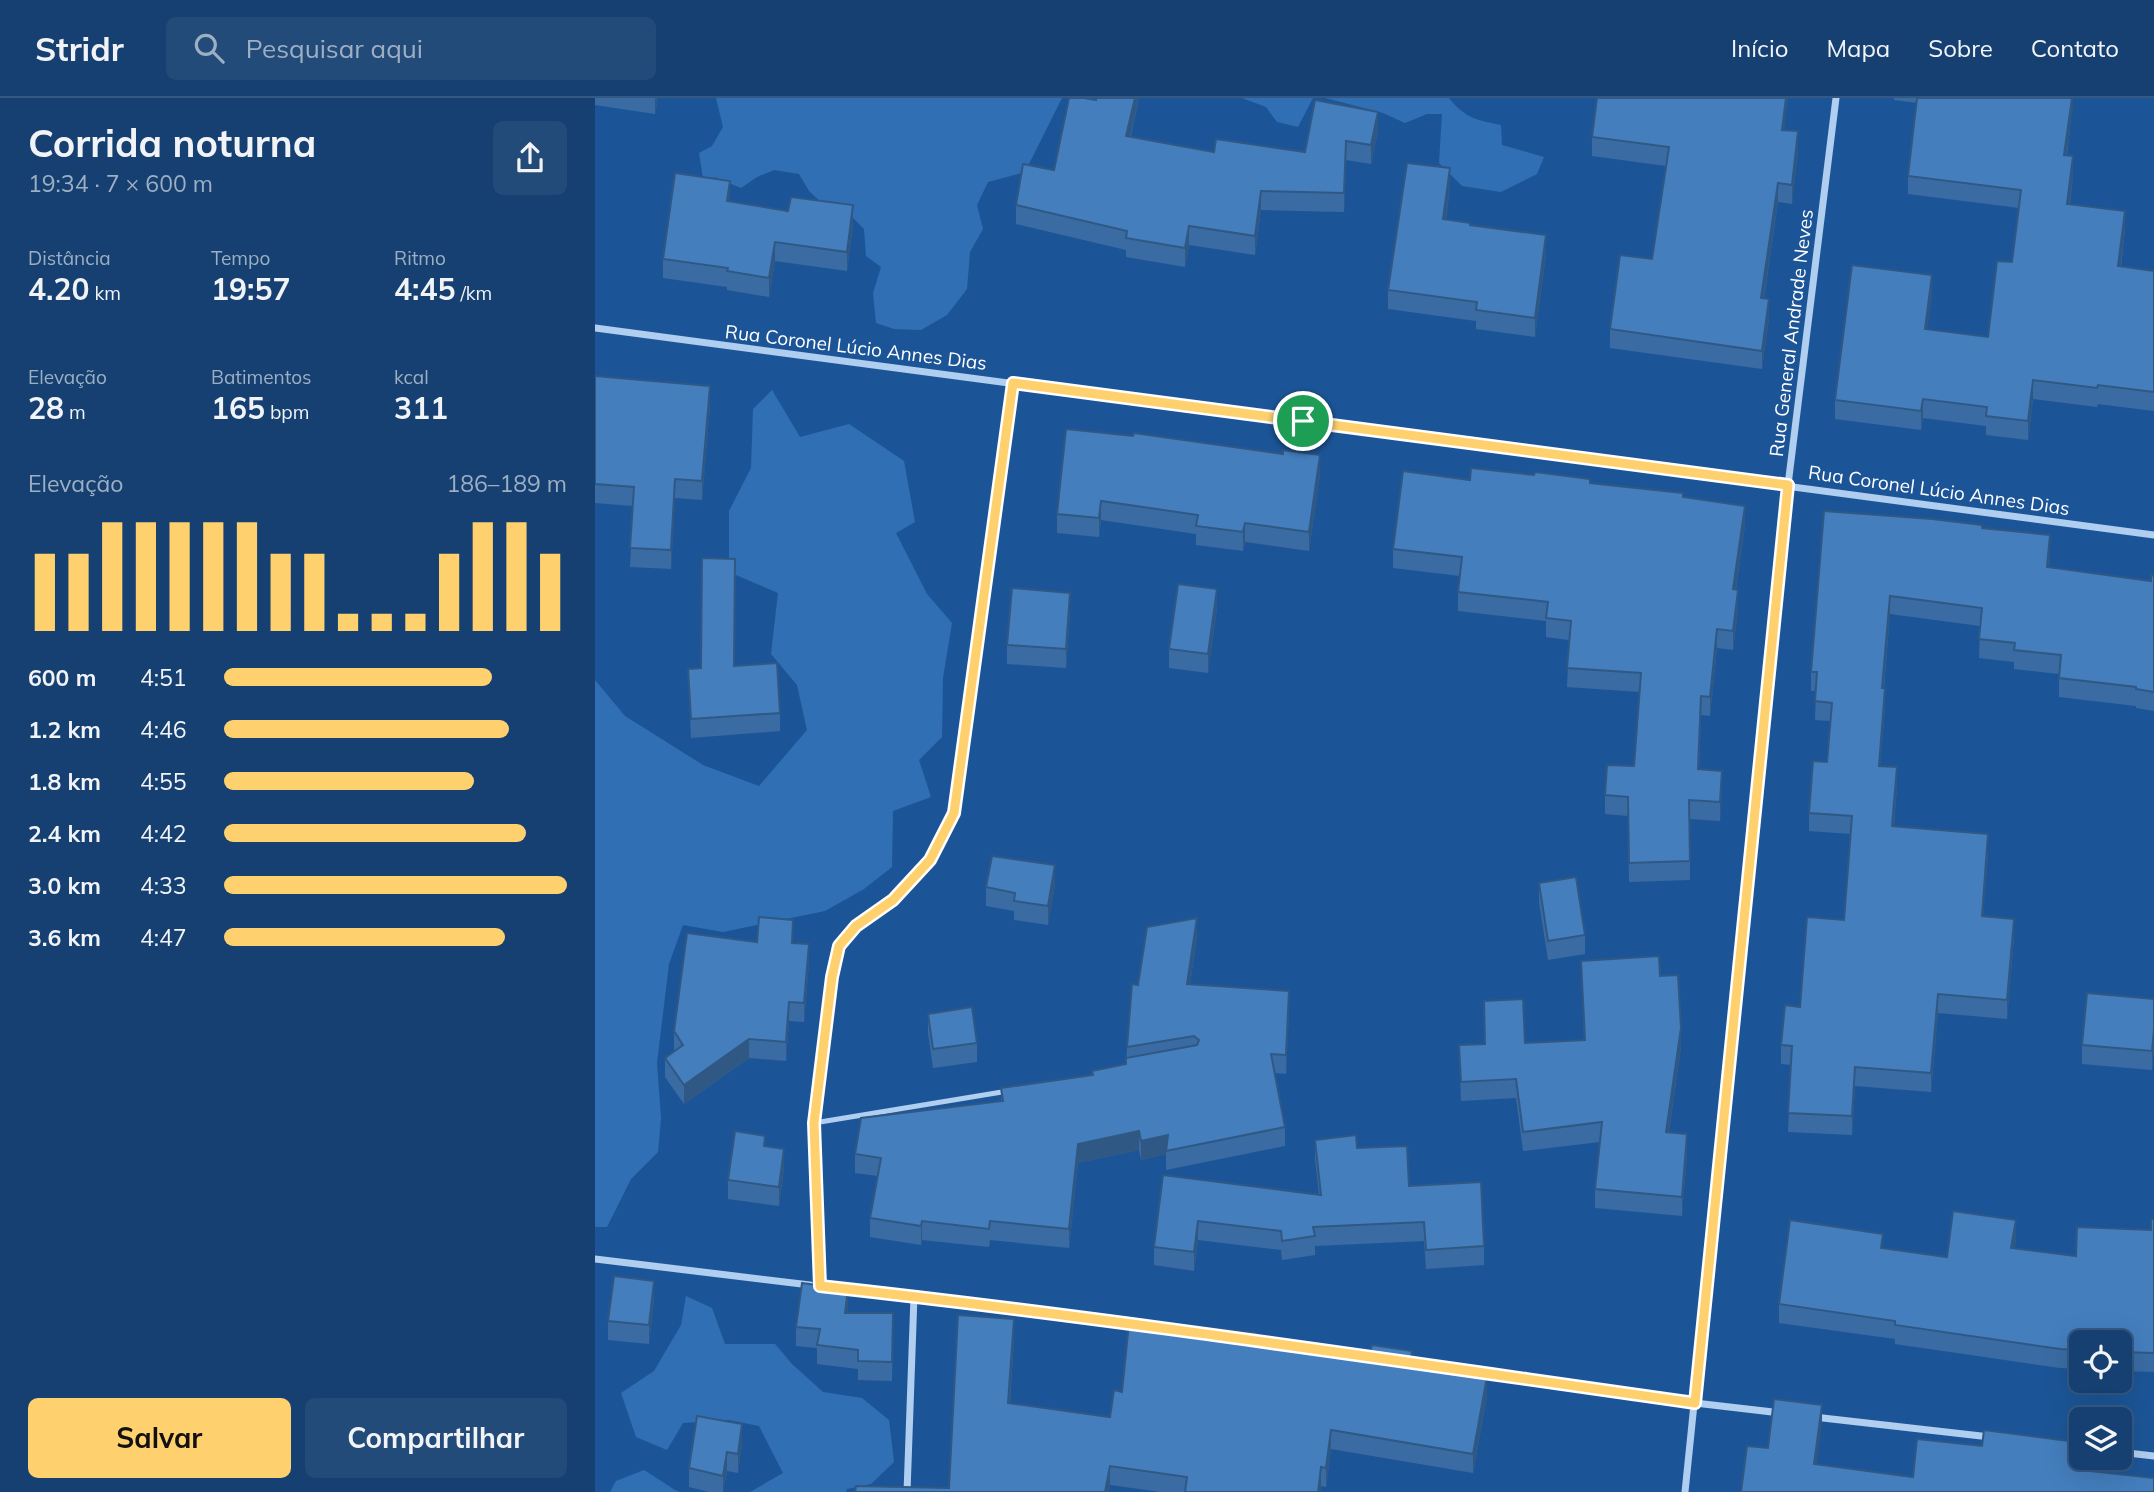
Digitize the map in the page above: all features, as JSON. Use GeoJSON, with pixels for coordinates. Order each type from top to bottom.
{"type":"FeatureCollection","features":[{"type":"Feature","properties":{"kind":"street","name":"Rua General Andrade Neves"},"geometry":{"type":"LineString","coordinates":[[1685,1492],[1788,485],[1836,98]]}},
{"type":"Feature","properties":{"kind":"street","name":"Rua Coronel Lúcio Annes Dias"},"geometry":{"type":"LineString","coordinates":[[595,328],[2154,535]]}},
{"type":"Feature","properties":{"kind":"street"},"geometry":{"type":"LineString","coordinates":[[820,1286],[814,1123],[832,977],[839,946],[856,926],[893,900],[930,860],[954,813],[1013,383]]}},
{"type":"Feature","properties":{"kind":"street"},"geometry":{"type":"LineString","coordinates":[[595,1259],[914,1296],[1145,1327]]}},
{"type":"Feature","properties":{"kind":"street"},"geometry":{"type":"LineString","coordinates":[[907,1492],[914,1296]]}},
{"type":"Feature","properties":{"kind":"street"},"geometry":{"type":"LineString","coordinates":[[1391,1360],[1791,1414]]}},
{"type":"Feature","properties":{"kind":"street"},"geometry":{"type":"LineString","coordinates":[[1805,1416],[1998,1438]]}},
{"type":"Feature","properties":{"kind":"street"},"geometry":{"type":"LineString","coordinates":[[2132,1453],[2154,1456]]}},
{"type":"Feature","properties":{"kind":"lane"},"geometry":{"type":"LineString","coordinates":[[814,1123],[1018,1089]]}},
{"type":"Feature","properties":{"kind":"shaded area"},"geometry":{"type":"Polygon","coordinates":[[[716,98],[1062,98],[1025,172],[988,182],[977,205],[983,229],[970,252],[967,289],[947,315],[921,330],[894,329],[876,323],[873,293],[881,267],[866,256],[864,229],[844,209],[828,209],[809,191],[799,174],[774,170],[741,188],[714,177],[704,185],[699,153],[712,146],[723,127],[716,98]]]}},
{"type":"Feature","properties":{"kind":"shaded area"},"geometry":{"type":"Polygon","coordinates":[[[1242,98],[1313,98],[1298,127],[1277,122],[1266,107],[1242,98]]]}},
{"type":"Feature","properties":{"kind":"shaded area"},"geometry":{"type":"Polygon","coordinates":[[[1325,98],[1449,98],[1460,110],[1472,117],[1501,125],[1502,145],[1544,157],[1537,174],[1501,192],[1462,186],[1439,163],[1442,114],[1427,114],[1405,123],[1383,113],[1325,98]]]}},
{"type":"Feature","properties":{"kind":"shaded area"},"geometry":{"type":"Polygon","coordinates":[[[772,390],[800,437],[849,424],[904,461],[915,522],[896,533],[927,594],[952,623],[943,678],[942,737],[919,760],[931,797],[893,811],[892,867],[864,889],[825,911],[723,932],[683,925],[669,964],[657,1063],[661,1118],[658,1152],[631,1179],[607,1227],[595,1227],[595,680],[625,716],[703,765],[759,786],[807,730],[797,685],[771,654],[778,593],[729,572],[729,511],[751,468],[753,409],[772,390]]]}},
{"type":"Feature","properties":{"kind":"shaded area"},"geometry":{"type":"Polygon","coordinates":[[[686,1296],[712,1308],[725,1344],[775,1344],[792,1364],[823,1392],[862,1398],[889,1420],[894,1462],[871,1484],[847,1489],[846,1492],[750,1492],[783,1473],[759,1426],[729,1420],[683,1423],[667,1450],[636,1437],[621,1393],[654,1371],[681,1325],[686,1296]]]}},
{"type":"Feature","properties":{"kind":"shaded area"},"geometry":{"type":"Polygon","coordinates":[[[644,1470],[680,1492],[610,1492],[616,1481],[644,1470]]]}},
{"type":"Feature","properties":{"kind":"building"},"geometry":{"type":"Polygon","coordinates":[[[1069,98],[1135,98],[1126,136],[1214,152],[1216,139],[1305,152],[1315,100],[1378,112],[1371,145],[1346,141],[1344,193],[1261,191],[1255,236],[1189,226],[1185,248],[1126,238],[1127,231],[1016,205],[1023,164],[1054,170],[1069,98]]]}},
{"type":"Feature","properties":{"kind":"building"},"geometry":{"type":"Polygon","coordinates":[[[1597,98],[1786,98],[1782,130],[1798,131],[1792,185],[1778,183],[1761,298],[1769,299],[1762,351],[1610,329],[1620,255],[1652,259],[1669,147],[1592,137],[1597,98]]]}},
{"type":"Feature","properties":{"kind":"building"},"geometry":{"type":"Polygon","coordinates":[[[1917,98],[2072,98],[2064,155],[2073,156],[2067,204],[2125,211],[2118,266],[2154,271],[2154,392],[2033,380],[2028,421],[1986,416],[1987,407],[1923,399],[1921,411],[1835,400],[1852,265],[1932,275],[1925,329],[1988,337],[1997,261],[2012,262],[2021,190],[1908,176],[1917,98]]]}},
{"type":"Feature","properties":{"kind":"building"},"geometry":{"type":"Polygon","coordinates":[[[1407,163],[1450,168],[1443,219],[1546,235],[1535,318],[1476,310],[1477,302],[1388,290],[1407,163]]]}},
{"type":"Feature","properties":{"kind":"building"},"geometry":{"type":"Polygon","coordinates":[[[675,173],[730,181],[727,201],[788,211],[791,197],[853,205],[847,252],[775,242],[769,278],[727,271],[728,268],[663,259],[675,173]]]}},
{"type":"Feature","properties":{"kind":"building"},"geometry":{"type":"Polygon","coordinates":[[[595,376],[710,386],[702,481],[675,479],[671,550],[630,548],[634,487],[595,484],[595,376]]]}},
{"type":"Feature","properties":{"kind":"building"},"geometry":{"type":"Polygon","coordinates":[[[1066,429],[1133,436],[1134,433],[1283,454],[1283,450],[1320,455],[1309,532],[1245,523],[1243,532],[1196,526],[1198,515],[1101,501],[1099,518],[1057,514],[1066,429]]]}},
{"type":"Feature","properties":{"kind":"building"},"geometry":{"type":"Polygon","coordinates":[[[1471,468],[1590,479],[1590,483],[1683,493],[1683,497],[1745,506],[1733,589],[1738,590],[1733,631],[1717,629],[1710,697],[1701,696],[1698,769],[1722,771],[1720,802],[1689,800],[1690,861],[1629,863],[1628,797],[1605,795],[1607,765],[1634,766],[1641,673],[1567,668],[1571,621],[1546,618],[1548,602],[1458,592],[1462,557],[1393,549],[1403,471],[1470,480],[1471,468]]]}},
{"type":"Feature","properties":{"kind":"building"},"geometry":{"type":"Polygon","coordinates":[[[1824,511],[1932,519],[1982,525],[1982,528],[2050,535],[2047,567],[2151,581],[2151,575],[2154,576],[2154,692],[2136,687],[2059,678],[2061,655],[2014,650],[2015,643],[1979,639],[1982,608],[1890,596],[1879,766],[1897,767],[1892,826],[1988,834],[1982,916],[2014,919],[2007,1000],[1938,994],[1931,1073],[1855,1067],[1852,1116],[1788,1113],[1792,1046],[1781,1045],[1785,1005],[1800,1007],[1807,917],[1844,920],[1852,816],[1809,813],[1813,761],[1827,762],[1832,703],[1815,701],[1817,672],[1811,672],[1824,511]]]}},
{"type":"Feature","properties":{"kind":"building"},"geometry":{"type":"Polygon","coordinates":[[[702,558],[735,559],[734,666],[777,663],[780,713],[691,719],[688,669],[701,668],[702,558]]]}},
{"type":"Feature","properties":{"kind":"building"},"geometry":{"type":"Polygon","coordinates":[[[1178,584],[1217,589],[1208,654],[1169,649],[1178,584]]]}},
{"type":"Feature","properties":{"kind":"building"},"geometry":{"type":"Polygon","coordinates":[[[1012,588],[1070,593],[1066,649],[1007,645],[1012,588]]]}},
{"type":"Feature","properties":{"kind":"building"},"geometry":{"type":"Polygon","coordinates":[[[992,856],[1055,865],[1048,906],[1014,901],[1015,893],[986,887],[992,856]]]}},
{"type":"Feature","properties":{"kind":"building"},"geometry":{"type":"Polygon","coordinates":[[[1576,877],[1585,935],[1548,941],[1539,883],[1576,877]]]}},
{"type":"Feature","properties":{"kind":"building"},"geometry":{"type":"Polygon","coordinates":[[[759,917],[793,920],[792,943],[809,944],[804,1003],[789,1002],[786,1042],[749,1039],[684,1085],[665,1058],[683,1045],[674,1031],[687,933],[757,942],[759,917]]]}},
{"type":"Feature","properties":{"kind":"building"},"geometry":{"type":"Polygon","coordinates":[[[1197,918],[1187,984],[1289,991],[1286,1055],[1271,1054],[1285,1127],[1166,1151],[1168,1135],[1141,1141],[1139,1131],[1078,1144],[1069,1229],[990,1221],[989,1229],[922,1221],[921,1226],[870,1218],[881,1158],[855,1154],[861,1118],[1003,1101],[1001,1088],[1093,1075],[1092,1071],[1126,1064],[1126,1058],[1197,1045],[1199,1040],[1194,1036],[1127,1047],[1132,984],[1138,985],[1147,927],[1197,918]]]}},
{"type":"Feature","properties":{"kind":"building"},"geometry":{"type":"Polygon","coordinates":[[[1659,956],[1660,976],[1678,975],[1681,1028],[1666,1132],[1687,1134],[1682,1197],[1595,1189],[1602,1122],[1523,1132],[1516,1079],[1461,1082],[1459,1045],[1485,1044],[1484,1001],[1523,999],[1525,1043],[1585,1040],[1581,961],[1659,956]]]}},
{"type":"Feature","properties":{"kind":"building"},"geometry":{"type":"Polygon","coordinates":[[[2087,993],[2154,999],[2152,1051],[2082,1045],[2087,993]]]}},
{"type":"Feature","properties":{"kind":"building"},"geometry":{"type":"Polygon","coordinates":[[[972,1007],[977,1043],[933,1049],[928,1014],[972,1007]]]}},
{"type":"Feature","properties":{"kind":"building"},"geometry":{"type":"Polygon","coordinates":[[[735,1131],[765,1136],[764,1146],[784,1149],[779,1187],[728,1180],[735,1131]]]}},
{"type":"Feature","properties":{"kind":"building"},"geometry":{"type":"Polygon","coordinates":[[[1356,1135],[1357,1148],[1407,1146],[1409,1186],[1481,1182],[1484,1246],[1426,1250],[1424,1222],[1313,1227],[1315,1236],[1282,1241],[1281,1231],[1198,1221],[1194,1252],[1154,1247],[1163,1175],[1321,1195],[1315,1140],[1356,1135]]]}},
{"type":"Feature","properties":{"kind":"building"},"geometry":{"type":"Polygon","coordinates":[[[1953,1211],[2016,1220],[2011,1248],[2076,1256],[2077,1227],[2151,1230],[2151,1219],[2154,1219],[2154,1353],[2132,1352],[2132,1330],[2069,1330],[2069,1349],[2060,1349],[1895,1325],[1895,1321],[1779,1304],[1790,1220],[1883,1234],[1881,1248],[1947,1257],[1953,1211]]]}},
{"type":"Feature","properties":{"kind":"building"},"geometry":{"type":"Polygon","coordinates":[[[614,1276],[654,1281],[649,1325],[608,1321],[614,1276]]]}},
{"type":"Feature","properties":{"kind":"building"},"geometry":{"type":"Polygon","coordinates":[[[802,1283],[848,1289],[845,1313],[893,1313],[892,1362],[858,1361],[858,1350],[817,1345],[820,1329],[796,1327],[802,1283]]]}},
{"type":"Feature","properties":{"kind":"building"},"geometry":{"type":"Polygon","coordinates":[[[958,1315],[1014,1319],[1008,1403],[1110,1417],[1114,1390],[1122,1392],[1129,1323],[1201,1332],[1202,1327],[1256,1333],[1256,1338],[1370,1353],[1372,1345],[1412,1351],[1410,1363],[1487,1377],[1473,1454],[1331,1430],[1326,1468],[1321,1467],[1318,1492],[1185,1492],[1187,1477],[1110,1466],[1105,1492],[855,1492],[856,1486],[949,1488],[958,1315]]]}},
{"type":"Feature","properties":{"kind":"building"},"geometry":{"type":"Polygon","coordinates":[[[1774,1399],[1822,1405],[1814,1464],[1913,1477],[1917,1439],[1982,1446],[1984,1430],[2069,1441],[2069,1470],[2154,1478],[2154,1492],[1741,1492],[1747,1446],[1768,1448],[1774,1399]]]}},
{"type":"Feature","properties":{"kind":"building"},"geometry":{"type":"Polygon","coordinates":[[[697,1416],[742,1424],[738,1454],[727,1452],[723,1476],[689,1468],[697,1416]]]}},
{"type":"Feature","properties":{"kind":"route"},"geometry":{"type":"LineString","coordinates":[[1013,383],[1303,421],[1788,485],[1695,1403],[914,1296],[820,1286],[814,1123],[832,977],[839,946],[856,926],[893,900],[930,860],[954,813],[1013,383]]}}]}
